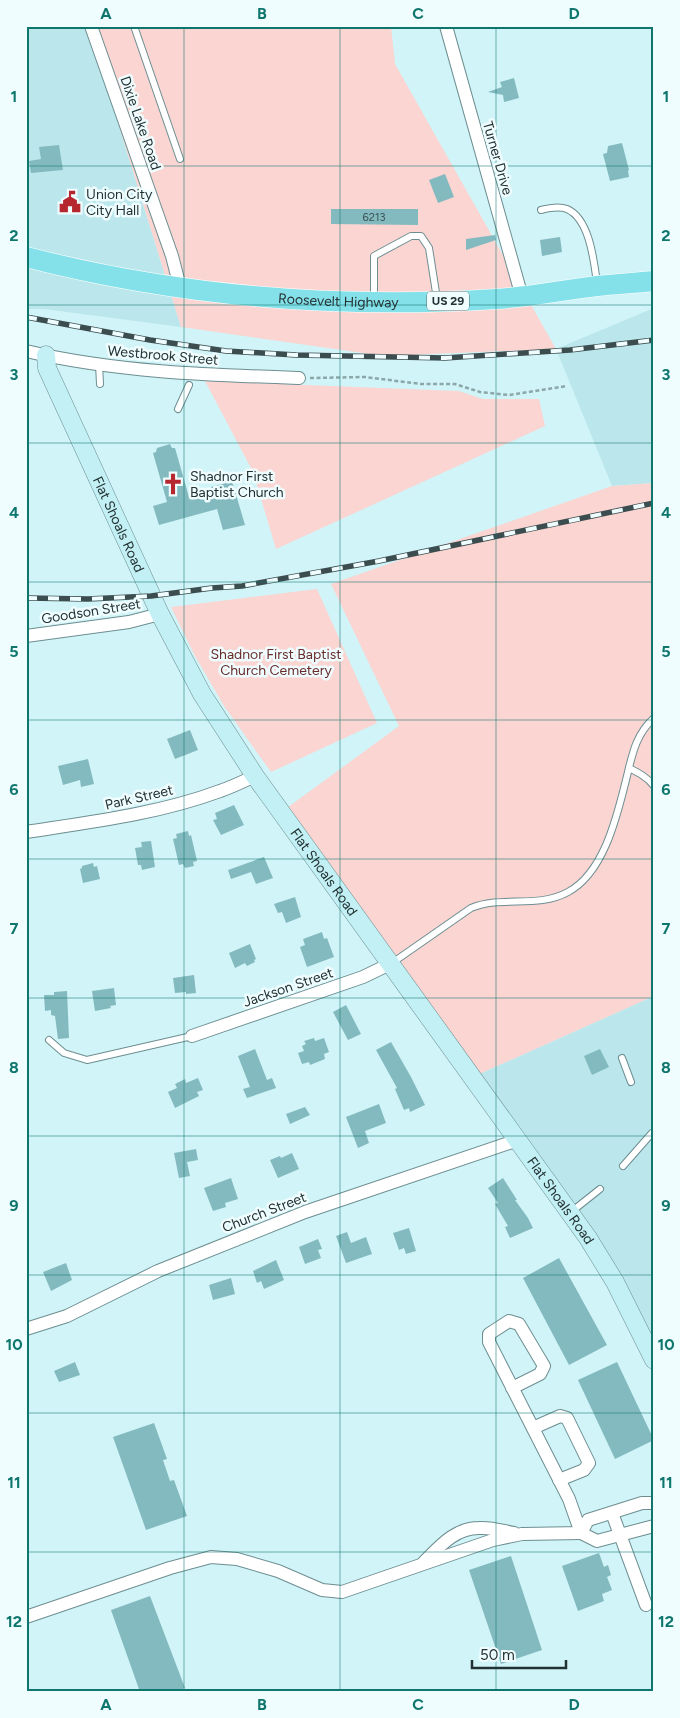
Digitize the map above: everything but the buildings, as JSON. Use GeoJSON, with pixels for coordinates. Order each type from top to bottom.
{"type":"FeatureCollection","features":[{"type":"Feature","properties":{"kind":"main road","name":"Roosevelt Highway"},"geometry":{"type":"LineString","coordinates":[[26,257],[90,272],[180,287],[285,298],[438,301],[522,297],[598,286],[654,281]]}},
{"type":"Feature","properties":{"kind":"street","name":"Dixie Lake Road"},"geometry":{"type":"LineString","coordinates":[[91,26],[172,256],[180,287]]}},
{"type":"Feature","properties":{"kind":"street","name":"Turner Drive"},"geometry":{"type":"LineString","coordinates":[[446,26],[522,297]]}},
{"type":"Feature","properties":{"kind":"street","name":"Westbrook Street"},"geometry":{"type":"LineString","coordinates":[[26,351],[99,364],[222,376],[299,378]]}},
{"type":"Feature","properties":{"kind":"street","name":"Flat Shoals Road"},"geometry":{"type":"LineString","coordinates":[[46,356],[47,368],[160,614],[202,694],[255,776],[588,1238],[616,1282],[654,1360]]}},
{"type":"Feature","properties":{"kind":"street","name":"Goodson Street"},"geometry":{"type":"LineString","coordinates":[[26,636],[129,622],[160,614]]}},
{"type":"Feature","properties":{"kind":"street","name":"Park Street"},"geometry":{"type":"LineString","coordinates":[[26,832],[112,819],[181,803],[220,792],[255,776]]}},
{"type":"Feature","properties":{"kind":"street","name":"Jackson Street"},"geometry":{"type":"LineString","coordinates":[[192,1036],[363,977],[392,964]]}},
{"type":"Feature","properties":{"kind":"street","name":"Church Street"},"geometry":{"type":"LineString","coordinates":[[26,1329],[67,1316],[158,1271],[296,1215],[518,1140]]}},
{"type":"Feature","properties":{"kind":"street"},"geometry":{"type":"LineString","coordinates":[[512,1388],[540,1374],[544,1366],[520,1324],[509,1322],[489,1334],[489,1342],[512,1388],[569,1499],[580,1533]]}},
{"type":"Feature","properties":{"kind":"street"},"geometry":{"type":"LineString","coordinates":[[533,1428],[560,1416],[568,1418],[589,1463],[584,1470],[559,1480]]}},
{"type":"Feature","properties":{"kind":"street"},"geometry":{"type":"LineString","coordinates":[[580,1533],[588,1520],[642,1503],[654,1503]]}},
{"type":"Feature","properties":{"kind":"street"},"geometry":{"type":"LineString","coordinates":[[612,1513],[646,1605]]}},
{"type":"Feature","properties":{"kind":"street"},"geometry":{"type":"LineString","coordinates":[[423,1564],[448,1538],[463,1531],[479,1528],[522,1534],[580,1533],[597,1541],[654,1526]]}},
{"type":"Feature","properties":{"kind":"street"},"geometry":{"type":"LineString","coordinates":[[26,1617],[170,1568],[211,1557],[237,1559],[278,1571],[322,1590],[342,1592],[493,1540],[522,1534]]}},
{"type":"Feature","properties":{"kind":"lane"},"geometry":{"type":"LineString","coordinates":[[134,26],[180,159]]}},
{"type":"Feature","properties":{"kind":"lane"},"geometry":{"type":"LineString","coordinates":[[541,210],[553,207],[568,210],[577,217],[590,242],[598,286]]}},
{"type":"Feature","properties":{"kind":"lane"},"geometry":{"type":"LineString","coordinates":[[374,301],[374,256],[411,236],[421,236],[429,248],[438,301]]}},
{"type":"Feature","properties":{"kind":"lane"},"geometry":{"type":"LineString","coordinates":[[99,364],[100,384]]}},
{"type":"Feature","properties":{"kind":"lane"},"geometry":{"type":"LineString","coordinates":[[178,409],[190,388],[183,372]]}},
{"type":"Feature","properties":{"kind":"lane"},"geometry":{"type":"LineString","coordinates":[[392,964],[471,908],[483,903],[496,901],[527,902],[551,900],[569,892],[582,881],[604,850],[638,738],[645,726],[654,718]]}},
{"type":"Feature","properties":{"kind":"lane"},"geometry":{"type":"LineString","coordinates":[[629,768],[649,779],[654,786]]}},
{"type":"Feature","properties":{"kind":"lane"},"geometry":{"type":"LineString","coordinates":[[49,1040],[64,1053],[87,1060],[192,1036]]}},
{"type":"Feature","properties":{"kind":"lane"},"geometry":{"type":"LineString","coordinates":[[622,1058],[631,1082]]}},
{"type":"Feature","properties":{"kind":"lane"},"geometry":{"type":"LineString","coordinates":[[623,1166],[652,1133]]}},
{"type":"Feature","properties":{"kind":"lane"},"geometry":{"type":"LineString","coordinates":[[570,1212],[600,1189]]}},
{"type":"Feature","properties":{"kind":"path"},"geometry":{"type":"LineString","coordinates":[[299,378],[365,377],[421,384],[455,384],[480,392],[509,395],[567,386]]}},
{"type":"Feature","properties":{"kind":"shaded area"},"geometry":{"type":"Polygon","coordinates":[[[26,26],[88,26],[181,327],[44,309],[26,309],[26,26]]]}},
{"type":"Feature","properties":{"kind":"shaded area"},"geometry":{"type":"Polygon","coordinates":[[[654,308],[654,483],[612,486],[556,349],[654,308]]]}},
{"type":"Feature","properties":{"kind":"shaded area"},"geometry":{"type":"Polygon","coordinates":[[[654,996],[654,1358],[477,1075],[654,996]]]}},
{"type":"Feature","properties":{"kind":"green space"},"geometry":{"type":"Polygon","coordinates":[[[88,26],[391,26],[395,64],[556,349],[384,356],[181,327],[88,26]]]}},
{"type":"Feature","properties":{"kind":"green space"},"geometry":{"type":"Polygon","coordinates":[[[205,381],[459,391],[483,399],[539,399],[545,426],[276,549],[253,472],[205,381]]]}},
{"type":"Feature","properties":{"kind":"green space"},"geometry":{"type":"Polygon","coordinates":[[[654,483],[654,996],[477,1075],[280,813],[399,726],[331,584],[612,486],[654,483]]]}},
{"type":"Feature","properties":{"kind":"green space","name":"Shadnor First Baptist Church Cemetery"},"geometry":{"type":"Polygon","coordinates":[[[317,589],[377,723],[271,772],[224,706],[195,656],[171,607],[317,589]]]}},
{"type":"Feature","properties":{"kind":"railway"},"geometry":{"type":"LineString","coordinates":[[26,317],[150,340],[226,351],[296,355],[445,358],[570,350],[654,340]]}},
{"type":"Feature","properties":{"kind":"railway"},"geometry":{"type":"LineString","coordinates":[[26,598],[88,599],[151,596],[242,586],[379,561],[654,503]]}},
{"type":"Feature","properties":{"kind":"place","name":"Union City City Hall"},"geometry":{"type":"Point","coordinates":[70,202]}},
{"type":"Feature","properties":{"kind":"place","name":"Shadnor First Baptist Church"},"geometry":{"type":"Point","coordinates":[173,484]}}]}
